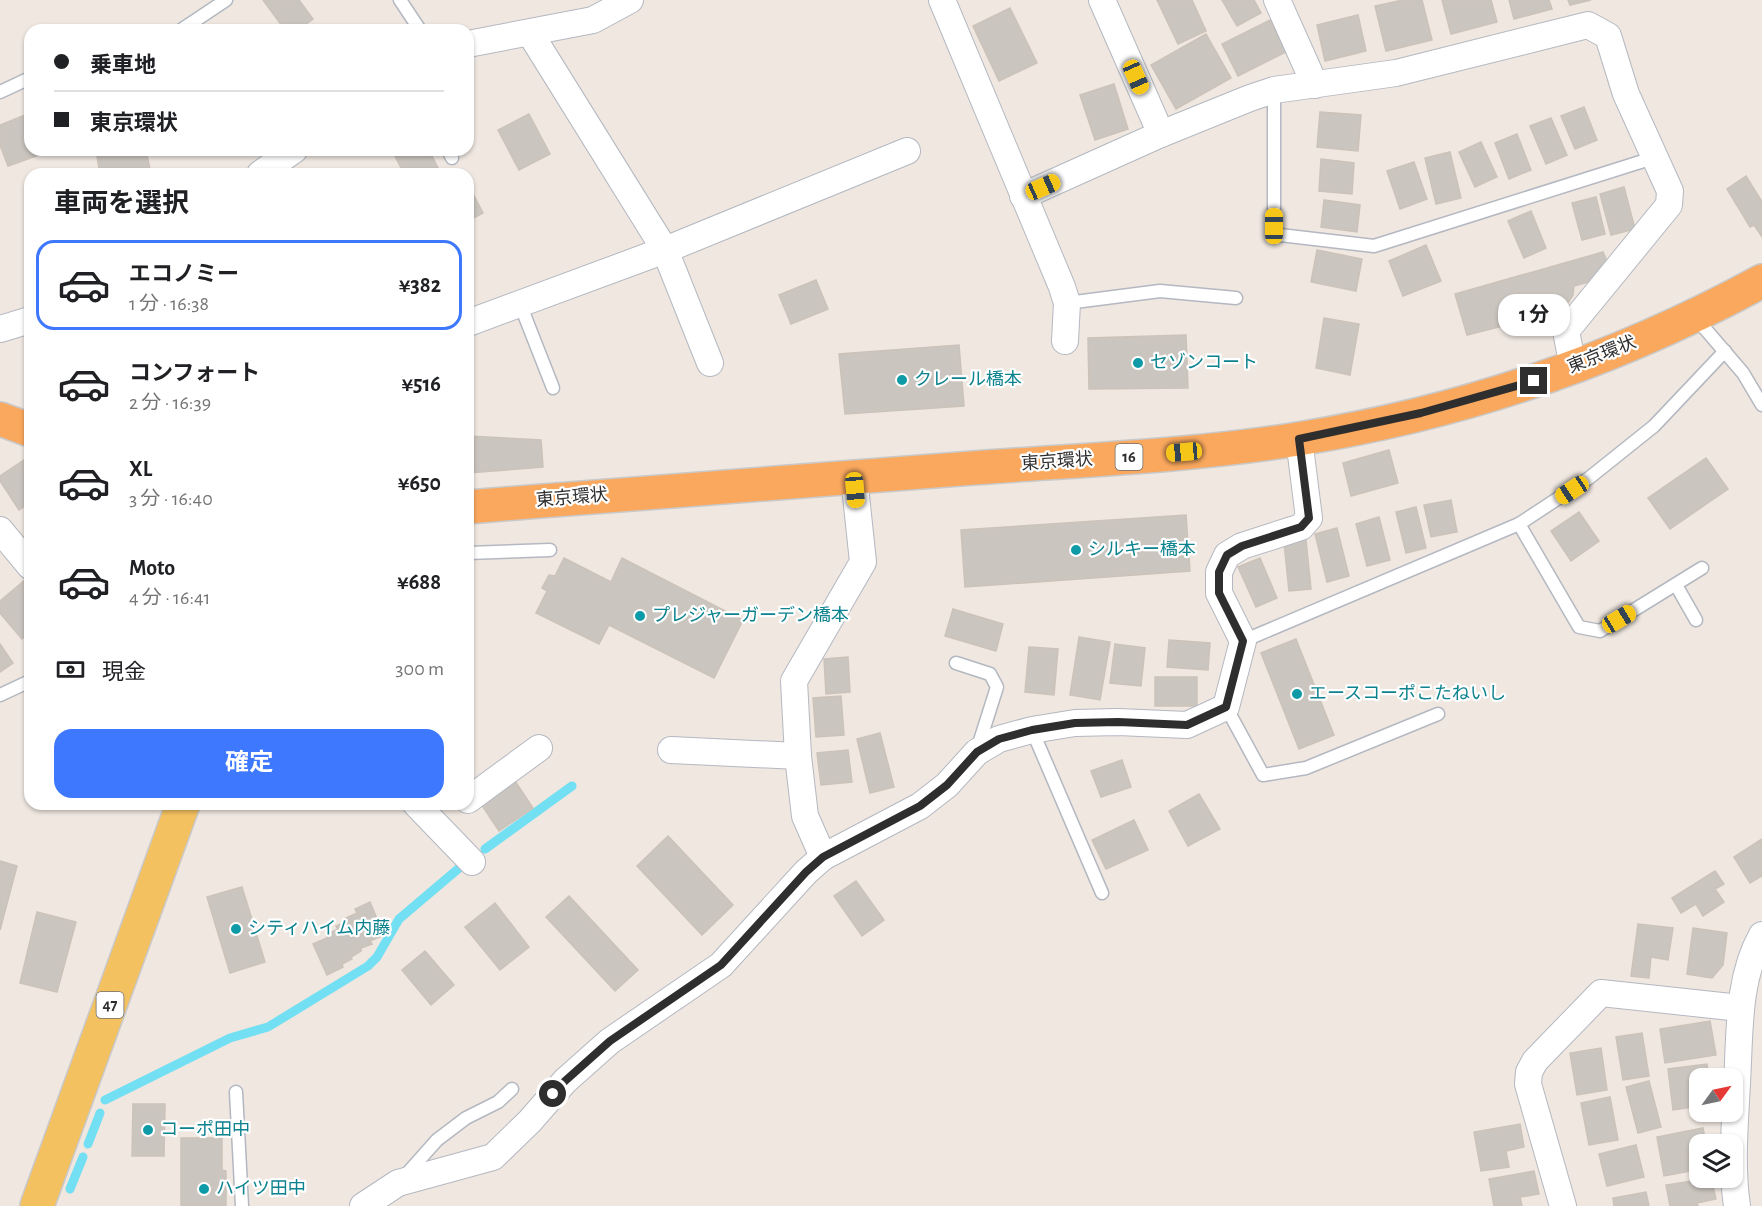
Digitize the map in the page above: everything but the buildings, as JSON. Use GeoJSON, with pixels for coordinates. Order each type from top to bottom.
{"type":"FeatureCollection","features":[{"type":"Feature","properties":{"kind":"highway","name":"東京環状"},"geometry":{"type":"LineString","coordinates":[[474,507],[1205,451],[1299,439],[1384,423],[1515,388],[1608,355],[1694,316],[1762,281]]}},
{"type":"Feature","properties":{"kind":"highway"},"geometry":{"type":"LineString","coordinates":[[0,419],[24,428]]}},
{"type":"Feature","properties":{"kind":"main road","name":"47"},"geometry":{"type":"LineString","coordinates":[[37,1206],[181,810]]}},
{"type":"Feature","properties":{"kind":"street"},"geometry":{"type":"LineString","coordinates":[[474,43],[593,20],[630,0]]}},
{"type":"Feature","properties":{"kind":"street"},"geometry":{"type":"LineString","coordinates":[[942,0],[1062,287],[1066,303],[1065,341]]}},
{"type":"Feature","properties":{"kind":"street"},"geometry":{"type":"LineString","coordinates":[[1102,0],[1161,134]]}},
{"type":"Feature","properties":{"kind":"street"},"geometry":{"type":"LineString","coordinates":[[1277,0],[1315,85]]}},
{"type":"Feature","properties":{"kind":"street"},"geometry":{"type":"LineString","coordinates":[[1023,196],[1161,134],[1274,90],[1396,73],[1588,25],[1608,36],[1626,94],[1653,158],[1670,191],[1669,205],[1566,331],[1573,367]]}},
{"type":"Feature","properties":{"kind":"street"},"geometry":{"type":"LineString","coordinates":[[530,33],[665,250],[710,363]]}},
{"type":"Feature","properties":{"kind":"street"},"geometry":{"type":"LineString","coordinates":[[474,321],[665,250],[907,151]]}},
{"type":"Feature","properties":{"kind":"street"},"geometry":{"type":"LineString","coordinates":[[268,168],[286,156]]}},
{"type":"Feature","properties":{"kind":"street"},"geometry":{"type":"LineString","coordinates":[[0,329],[24,322]]}},
{"type":"Feature","properties":{"kind":"street"},"geometry":{"type":"LineString","coordinates":[[363,1206],[398,1183],[493,1156],[530,1121],[565,1081],[610,1041],[721,965],[806,872],[823,857],[920,806],[947,785],[977,752],[999,739],[1032,730],[1075,723],[1187,725],[1226,707],[1243,641],[1219,593],[1219,572],[1227,555],[1242,546],[1301,527],[1309,518],[1299,439]]}},
{"type":"Feature","properties":{"kind":"street"},"geometry":{"type":"LineString","coordinates":[[823,857],[805,816],[798,756],[794,681],[863,562],[854,477]]}},
{"type":"Feature","properties":{"kind":"street"},"geometry":{"type":"LineString","coordinates":[[0,530],[24,559]]}},
{"type":"Feature","properties":{"kind":"street"},"geometry":{"type":"LineString","coordinates":[[474,796],[539,748]]}},
{"type":"Feature","properties":{"kind":"street"},"geometry":{"type":"LineString","coordinates":[[671,750],[798,756]]}},
{"type":"Feature","properties":{"kind":"street"},"geometry":{"type":"LineString","coordinates":[[422,810],[472,862]]}},
{"type":"Feature","properties":{"kind":"street"},"geometry":{"type":"LineString","coordinates":[[435,824],[454,810]]}},
{"type":"Feature","properties":{"kind":"street"},"geometry":{"type":"LineString","coordinates":[[1737,1206],[1734,1136],[1740,1008],[1755,947],[1762,935]]}},
{"type":"Feature","properties":{"kind":"street"},"geometry":{"type":"LineString","coordinates":[[1563,1206],[1528,1084],[1529,1072],[1535,1061],[1601,993],[1740,1008]]}},
{"type":"Feature","properties":{"kind":"lane"},"geometry":{"type":"LineString","coordinates":[[190,24],[226,0]]}},
{"type":"Feature","properties":{"kind":"lane"},"geometry":{"type":"LineString","coordinates":[[400,0],[416,24]]}},
{"type":"Feature","properties":{"kind":"lane"},"geometry":{"type":"LineString","coordinates":[[0,92],[24,81]]}},
{"type":"Feature","properties":{"kind":"lane"},"geometry":{"type":"LineString","coordinates":[[1274,90],[1274,226],[1280,235],[1374,246],[1653,158]]}},
{"type":"Feature","properties":{"kind":"lane"},"geometry":{"type":"LineString","coordinates":[[1066,303],[1160,291],[1236,298]]}},
{"type":"Feature","properties":{"kind":"lane"},"geometry":{"type":"LineString","coordinates":[[520,304],[553,388]]}},
{"type":"Feature","properties":{"kind":"lane"},"geometry":{"type":"LineString","coordinates":[[1694,316],[1743,373],[1762,405]]}},
{"type":"Feature","properties":{"kind":"lane"},"geometry":{"type":"LineString","coordinates":[[1243,641],[1520,524],[1589,478],[1654,426],[1725,351]]}},
{"type":"Feature","properties":{"kind":"lane"},"geometry":{"type":"LineString","coordinates":[[1520,524],[1579,627],[1600,631],[1702,568]]}},
{"type":"Feature","properties":{"kind":"lane"},"geometry":{"type":"LineString","coordinates":[[474,553],[550,550]]}},
{"type":"Feature","properties":{"kind":"lane"},"geometry":{"type":"LineString","coordinates":[[1676,585],[1696,620]]}},
{"type":"Feature","properties":{"kind":"lane"},"geometry":{"type":"LineString","coordinates":[[956,663],[990,674],[997,687],[977,752]]}},
{"type":"Feature","properties":{"kind":"lane"},"geometry":{"type":"LineString","coordinates":[[0,695],[24,684]]}},
{"type":"Feature","properties":{"kind":"lane"},"geometry":{"type":"LineString","coordinates":[[1226,707],[1263,775],[1306,768],[1438,714]]}},
{"type":"Feature","properties":{"kind":"lane"},"geometry":{"type":"LineString","coordinates":[[1032,730],[1102,893]]}},
{"type":"Feature","properties":{"kind":"lane"},"geometry":{"type":"LineString","coordinates":[[398,1183],[437,1140],[466,1118],[498,1101],[512,1089]]}},
{"type":"Feature","properties":{"kind":"lane"},"geometry":{"type":"LineString","coordinates":[[236,1092],[242,1206]]}},
{"type":"Feature","properties":{"kind":"waterway"},"geometry":{"type":"LineString","coordinates":[[485,849],[572,786]]}},
{"type":"Feature","properties":{"kind":"waterway"},"geometry":{"type":"LineString","coordinates":[[105,1100],[230,1038],[268,1027],[368,966],[377,957],[399,919],[458,869]]}},
{"type":"Feature","properties":{"kind":"waterway"},"geometry":{"type":"LineString","coordinates":[[88,1144],[100,1113]]}},
{"type":"Feature","properties":{"kind":"waterway"},"geometry":{"type":"LineString","coordinates":[[70,1189],[83,1157]]}},
{"type":"Feature","properties":{"kind":"place","name":"セゾンコート"},"geometry":{"type":"Point","coordinates":[1138,363]}},
{"type":"Feature","properties":{"kind":"place","name":"クレール橋本"},"geometry":{"type":"Point","coordinates":[902,380]}},
{"type":"Feature","properties":{"kind":"place","name":"シルキー橋本"},"geometry":{"type":"Point","coordinates":[1076,550]}},
{"type":"Feature","properties":{"kind":"place","name":"プレジャーガーデン橋本"},"geometry":{"type":"Point","coordinates":[640,616]}},
{"type":"Feature","properties":{"kind":"place","name":"エースコーポこたねいし"},"geometry":{"type":"Point","coordinates":[1297,694]}},
{"type":"Feature","properties":{"kind":"place","name":"シティハイム内藤"},"geometry":{"type":"Point","coordinates":[236,929]}},
{"type":"Feature","properties":{"kind":"place","name":"コーポ田中"},"geometry":{"type":"Point","coordinates":[148,1130]}},
{"type":"Feature","properties":{"kind":"place","name":"ハイツ田中"},"geometry":{"type":"Point","coordinates":[204,1189]}},
{"type":"Feature","properties":{"kind":"route"},"geometry":{"type":"LineString","coordinates":[[553,1094],[610,1041],[721,965],[806,872],[823,857],[920,806],[947,785],[977,752],[999,739],[1013,734],[1075,723],[1187,725],[1226,707],[1243,641],[1219,593],[1219,572],[1227,555],[1242,546],[1301,527],[1309,518],[1299,439],[1384,423],[1459,404],[1534,381]]}}]}
